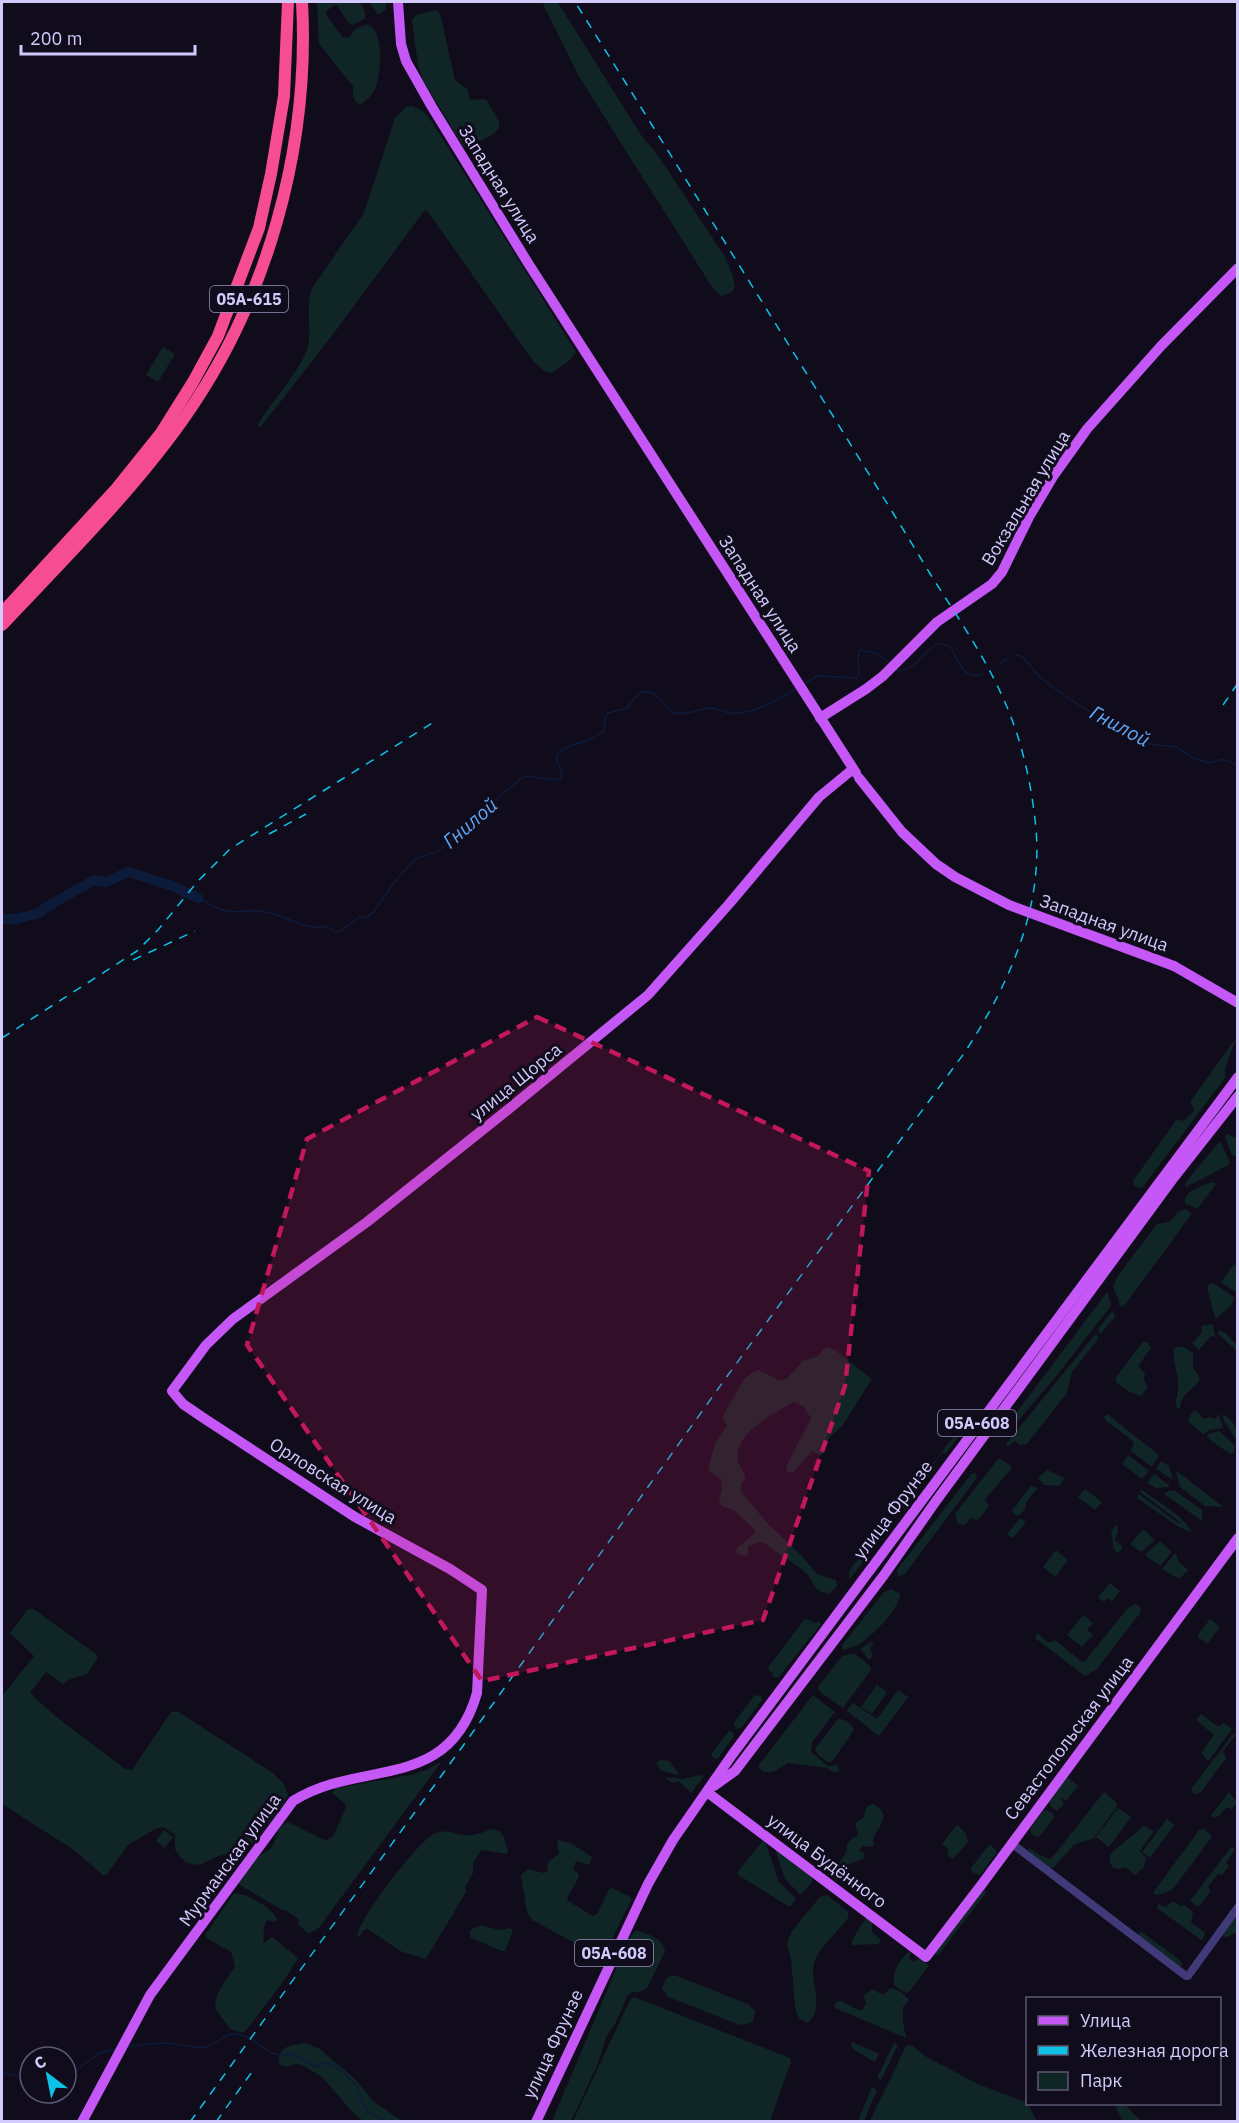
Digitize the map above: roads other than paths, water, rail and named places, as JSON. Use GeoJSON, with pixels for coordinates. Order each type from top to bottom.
{"type":"FeatureCollection","features":[{"type":"Feature","properties":{"kind":"highway"},"geometry":{"type":"LineString","coordinates":[[283,2],[287,36]]}},
{"type":"Feature","properties":{"kind":"highway","name":"05А-615"},"geometry":{"type":"LineString","coordinates":[[3,611],[116,489],[161,433],[218,336],[259,228],[271,174],[284,96],[288,2]]}},
{"type":"Feature","properties":{"kind":"highway","name":"05А-615"},"geometry":{"type":"LineString","coordinates":[[2,625],[75,548],[182,422],[212,375],[237,325],[260,274],[279,217],[287,183],[299,100],[303,50],[302,2]]}},
{"type":"Feature","properties":{"kind":"main road","name":"Западная улица"},"geometry":{"type":"LineString","coordinates":[[398,2],[401,44],[406,61],[432,107],[528,263],[820,718],[856,773],[902,832],[936,864],[955,877],[1009,905],[1174,966],[1238,1003]]}},
{"type":"Feature","properties":{"kind":"main road","name":"Вокзальная улица"},"geometry":{"type":"LineString","coordinates":[[820,718],[867,689],[937,622],[992,584],[1002,572],[1029,517],[1054,475],[1087,429],[1161,346],[1238,268]]}},
{"type":"Feature","properties":{"kind":"main road","name":"улица Щорса"},"geometry":{"type":"LineString","coordinates":[[172,1391],[206,1345],[233,1319],[367,1222],[648,995],[729,904],[819,797],[856,773]]}},
{"type":"Feature","properties":{"kind":"main road","name":"улица Фрунзе"},"geometry":{"type":"LineString","coordinates":[[536,2121],[648,1884],[673,1840],[707,1792],[735,1771],[884,1575],[936,1501],[1234,1098],[1238,1077]]}},
{"type":"Feature","properties":{"kind":"main road","name":"Орловская улица"},"geometry":{"type":"LineString","coordinates":[[172,1391],[183,1404],[346,1511],[411,1550],[450,1569],[482,1590]]}},
{"type":"Feature","properties":{"kind":"main road","name":"Севастопольская улица"},"geometry":{"type":"LineString","coordinates":[[926,1958],[1238,1538]]}},
{"type":"Feature","properties":{"kind":"main road","name":"Мурманская улица"},"geometry":{"type":"LineString","coordinates":[[82,2121],[150,1995],[293,1801],[318,1787],[335,1782],[416,1765],[449,1744],[472,1709],[477,1693],[482,1590]]}},
{"type":"Feature","properties":{"kind":"main road","name":"улица Будённого"},"geometry":{"type":"LineString","coordinates":[[707,1792],[926,1958]]}},
{"type":"Feature","properties":{"kind":"street"},"geometry":{"type":"LineString","coordinates":[[1011,1843],[1188,1976],[1238,1907]]}},
{"type":"Feature","properties":{"kind":"waterway","name":"Гнилой"},"geometry":{"type":"LineString","coordinates":[[897,670],[901,671],[911,667],[930,649],[939,644],[951,648],[966,672],[971,675],[982,674]]}},
{"type":"Feature","properties":{"kind":"waterway","name":"Гнилой"},"geometry":{"type":"LineString","coordinates":[[805,683],[818,676],[857,678],[860,650],[876,653],[888,662]]}},
{"type":"Feature","properties":{"kind":"waterway","name":"Гнилой"},"geometry":{"type":"LineString","coordinates":[[1015,655],[1026,660],[1041,678],[1074,702],[1095,714],[1132,729],[1150,744],[1176,747],[1195,759],[1211,763],[1224,760],[1238,766]]}},
{"type":"Feature","properties":{"kind":"waterway","name":"Гнилой"},"geometry":{"type":"LineString","coordinates":[[999,664],[1007,659]]}},
{"type":"Feature","properties":{"kind":"waterway","name":"Гнилой"},"geometry":{"type":"LineString","coordinates":[[198,898],[224,910],[269,912],[303,924],[327,926],[335,932],[341,931],[359,917],[366,917],[373,913],[395,881],[415,859],[438,851],[523,777],[554,780],[561,778],[562,771],[557,757],[560,752],[564,748],[593,738],[604,731],[605,717],[608,713],[627,708],[640,692],[651,692],[674,713],[711,708],[739,713],[764,706],[796,689]]}},
{"type":"Feature","properties":{"kind":"waterway","name":"Гнилой"},"geometry":{"type":"LineString","coordinates":[[2,919],[17,919],[39,913],[94,880],[106,882],[128,872],[173,886],[198,898]]}},
{"type":"Feature","properties":{"kind":"waterway"},"geometry":{"type":"LineString","coordinates":[[127,2047],[169,2043],[201,2047],[210,2046],[231,2034],[244,2036],[269,2051],[284,2055],[294,2054],[315,2067],[329,2063],[343,2072],[357,2087],[360,2099],[368,2112],[388,2122]]}},
{"type":"Feature","properties":{"kind":"waterway"},"geometry":{"type":"LineString","coordinates":[[78,2069],[99,2053],[116,2049]]}},
{"type":"Feature","properties":{"kind":"waterway"},"geometry":{"type":"LineString","coordinates":[[2,2073],[18,2076]]}},
{"type":"Feature","properties":{"kind":"railway"},"geometry":{"type":"LineString","coordinates":[[190,2122],[728,1375],[965,1052],[981,1027],[1008,974],[1028,918],[1034,889],[1037,859],[1032,798],[1013,721],[999,689],[971,638],[575,2]]}},
{"type":"Feature","properties":{"kind":"railway"},"geometry":{"type":"LineString","coordinates":[[1223,705],[1238,683]]}},
{"type":"Feature","properties":{"kind":"railway"},"geometry":{"type":"LineString","coordinates":[[2,1038],[137,951],[158,930],[198,881],[230,849],[437,720]]}},
{"type":"Feature","properties":{"kind":"railway"},"geometry":{"type":"LineString","coordinates":[[269,834],[306,814]]}},
{"type":"Feature","properties":{"kind":"railway"},"geometry":{"type":"LineString","coordinates":[[133,960],[195,931]]}},
{"type":"Feature","properties":{"kind":"railway"},"geometry":{"type":"LineString","coordinates":[[216,2122],[254,2069]]}}]}
